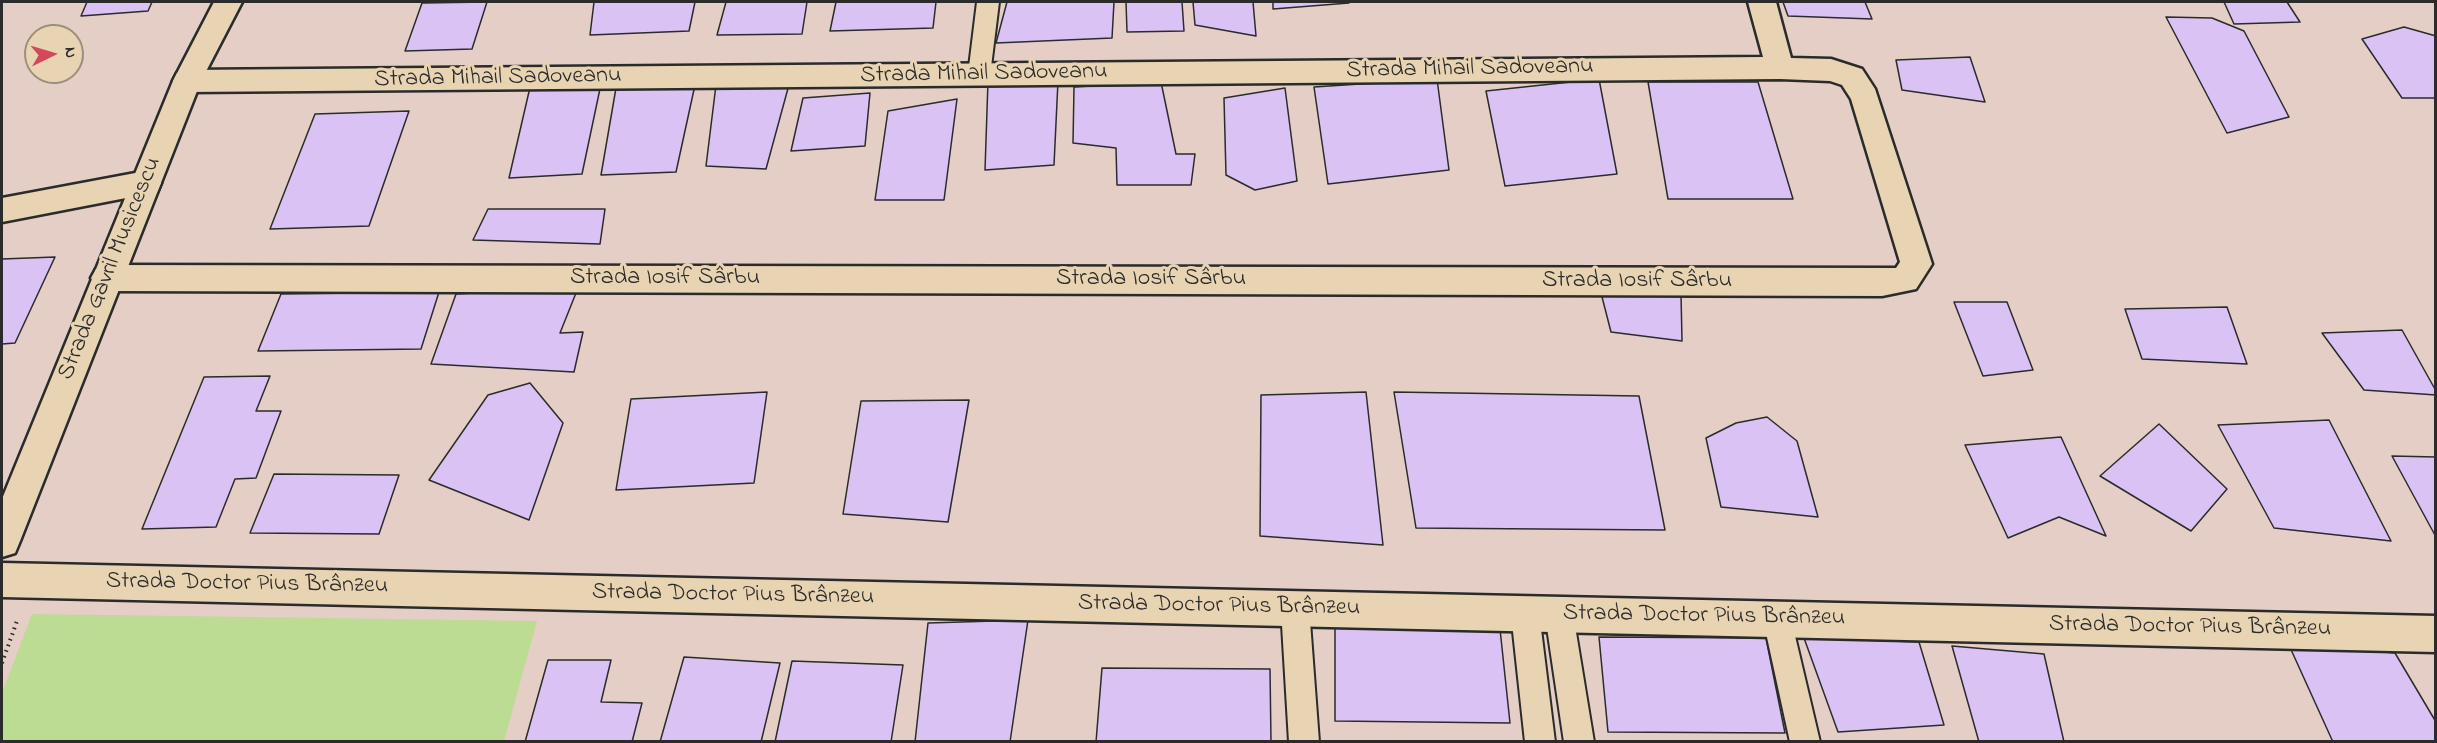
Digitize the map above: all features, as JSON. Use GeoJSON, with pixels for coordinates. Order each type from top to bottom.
{"type":"FeatureCollection","features":[{"type":"Feature","properties":{"kind":"street","name":"Strada Gavril Musicescu"},"geometry":{"type":"LineString","coordinates":[[2,541],[187,81],[228,2]]}},
{"type":"Feature","properties":{"kind":"street"},"geometry":{"type":"LineString","coordinates":[[1762,2],[1780,68]]}},
{"type":"Feature","properties":{"kind":"street","name":"Strada Mihail Sadoveanu"},"geometry":{"type":"LineString","coordinates":[[187,81],[1780,68]]}},
{"type":"Feature","properties":{"kind":"street","name":"Strada Iosif Sârbu"},"geometry":{"type":"LineString","coordinates":[[107,278],[1870,283],[1905,280],[1916,264],[1865,97],[1852,77],[1832,70],[1780,68]]}},
{"type":"Feature","properties":{"kind":"street"},"geometry":{"type":"LineString","coordinates":[[2,210],[146,183]]}},
{"type":"Feature","properties":{"kind":"street","name":"Strada Doctor Pius Brânzeu"},"geometry":{"type":"LineString","coordinates":[[2,580],[2436,634]]}},
{"type":"Feature","properties":{"kind":"lane"},"geometry":{"type":"LineString","coordinates":[[979,75],[988,2]]}},
{"type":"Feature","properties":{"kind":"lane"},"geometry":{"type":"LineString","coordinates":[[1295,608],[1304,741]]}},
{"type":"Feature","properties":{"kind":"lane"},"geometry":{"type":"LineString","coordinates":[[1540,741],[1542,614]]}},
{"type":"Feature","properties":{"kind":"lane"},"geometry":{"type":"LineString","coordinates":[[1542,614],[1579,741]]}},
{"type":"Feature","properties":{"kind":"lane"},"geometry":{"type":"LineString","coordinates":[[1777,619],[1805,741]]}},
{"type":"Feature","properties":{"kind":"green space"},"geometry":{"type":"Polygon","coordinates":[[[32,614],[537,621],[504,741],[2,741],[2,693],[32,614]]]}},
{"type":"Feature","properties":{"kind":"building"},"geometry":{"type":"Polygon","coordinates":[[[87,2],[152,2],[148,11],[81,16],[87,2]]]}},
{"type":"Feature","properties":{"kind":"building"},"geometry":{"type":"Polygon","coordinates":[[[487,2],[472,49],[405,51],[422,3],[487,2]]]}},
{"type":"Feature","properties":{"kind":"building"},"geometry":{"type":"Polygon","coordinates":[[[594,2],[695,2],[689,31],[590,35],[594,2]]]}},
{"type":"Feature","properties":{"kind":"building"},"geometry":{"type":"Polygon","coordinates":[[[726,2],[807,2],[802,34],[717,35],[726,2]]]}},
{"type":"Feature","properties":{"kind":"building"},"geometry":{"type":"Polygon","coordinates":[[[836,2],[936,2],[933,28],[830,31],[836,2]]]}},
{"type":"Feature","properties":{"kind":"building"},"geometry":{"type":"Polygon","coordinates":[[[1007,2],[1114,2],[1112,38],[996,43],[1007,2]]]}},
{"type":"Feature","properties":{"kind":"building"},"geometry":{"type":"Polygon","coordinates":[[[1126,2],[1182,2],[1184,31],[1127,32],[1126,2]]]}},
{"type":"Feature","properties":{"kind":"building"},"geometry":{"type":"Polygon","coordinates":[[[1193,2],[1253,2],[1256,36],[1195,25],[1193,2]]]}},
{"type":"Feature","properties":{"kind":"building"},"geometry":{"type":"Polygon","coordinates":[[[1273,2],[1349,2],[1349,3],[1273,9],[1273,2]]]}},
{"type":"Feature","properties":{"kind":"building"},"geometry":{"type":"Polygon","coordinates":[[[1783,2],[1865,2],[1872,19],[1788,16],[1783,2]]]}},
{"type":"Feature","properties":{"kind":"building"},"geometry":{"type":"Polygon","coordinates":[[[2224,2],[2287,2],[2300,22],[2234,24],[2224,2]]]}},
{"type":"Feature","properties":{"kind":"building"},"geometry":{"type":"Polygon","coordinates":[[[2166,17],[2212,18],[2244,31],[2289,117],[2227,133],[2166,17]]]}},
{"type":"Feature","properties":{"kind":"building"},"geometry":{"type":"Polygon","coordinates":[[[2404,27],[2436,36],[2436,98],[2402,98],[2362,39],[2404,27]]]}},
{"type":"Feature","properties":{"kind":"building"},"geometry":{"type":"Polygon","coordinates":[[[1970,57],[1985,102],[1902,90],[1896,60],[1970,57]]]}},
{"type":"Feature","properties":{"kind":"building"},"geometry":{"type":"Polygon","coordinates":[[[1437,79],[1449,170],[1328,184],[1314,87],[1437,79]]]}},
{"type":"Feature","properties":{"kind":"building"},"geometry":{"type":"Polygon","coordinates":[[[1599,79],[1617,174],[1505,186],[1486,91],[1599,79]]]}},
{"type":"Feature","properties":{"kind":"building"},"geometry":{"type":"Polygon","coordinates":[[[790,81],[766,169],[706,166],[716,85],[790,81]]]}},
{"type":"Feature","properties":{"kind":"building"},"geometry":{"type":"Polygon","coordinates":[[[988,81],[1058,81],[1054,165],[985,170],[988,81]]]}},
{"type":"Feature","properties":{"kind":"building"},"geometry":{"type":"Polygon","coordinates":[[[1161,82],[1176,154],[1195,154],[1191,185],[1117,185],[1116,148],[1073,143],[1074,87],[1161,82]]]}},
{"type":"Feature","properties":{"kind":"building"},"geometry":{"type":"Polygon","coordinates":[[[1648,82],[1758,82],[1793,199],[1668,199],[1648,82]]]}},
{"type":"Feature","properties":{"kind":"building"},"geometry":{"type":"Polygon","coordinates":[[[531,83],[601,84],[582,174],[509,178],[531,83]]]}},
{"type":"Feature","properties":{"kind":"building"},"geometry":{"type":"Polygon","coordinates":[[[695,85],[676,172],[601,175],[616,88],[695,85]]]}},
{"type":"Feature","properties":{"kind":"building"},"geometry":{"type":"Polygon","coordinates":[[[1285,88],[1297,181],[1255,190],[1226,175],[1224,98],[1285,88]]]}},
{"type":"Feature","properties":{"kind":"building"},"geometry":{"type":"Polygon","coordinates":[[[870,93],[865,146],[791,151],[803,98],[870,93]]]}},
{"type":"Feature","properties":{"kind":"building"},"geometry":{"type":"Polygon","coordinates":[[[957,99],[944,200],[875,200],[888,111],[957,99]]]}},
{"type":"Feature","properties":{"kind":"building"},"geometry":{"type":"Polygon","coordinates":[[[409,111],[369,226],[270,229],[315,114],[409,111]]]}},
{"type":"Feature","properties":{"kind":"building"},"geometry":{"type":"Polygon","coordinates":[[[488,209],[605,209],[600,244],[473,240],[488,209]]]}},
{"type":"Feature","properties":{"kind":"building"},"geometry":{"type":"Polygon","coordinates":[[[55,257],[15,343],[2,344],[2,259],[55,257]]]}},
{"type":"Feature","properties":{"kind":"building"},"geometry":{"type":"Polygon","coordinates":[[[578,288],[560,333],[583,332],[574,372],[431,364],[456,294],[578,288]]]}},
{"type":"Feature","properties":{"kind":"building"},"geometry":{"type":"Polygon","coordinates":[[[439,292],[421,349],[258,351],[281,294],[439,292]]]}},
{"type":"Feature","properties":{"kind":"building"},"geometry":{"type":"Polygon","coordinates":[[[1601,293],[1681,294],[1682,341],[1611,332],[1601,293]]]}},
{"type":"Feature","properties":{"kind":"building"},"geometry":{"type":"Polygon","coordinates":[[[1954,302],[2007,302],[2033,370],[1983,376],[1954,302]]]}},
{"type":"Feature","properties":{"kind":"building"},"geometry":{"type":"Polygon","coordinates":[[[2227,307],[2247,364],[2142,359],[2125,309],[2227,307]]]}},
{"type":"Feature","properties":{"kind":"building"},"geometry":{"type":"Polygon","coordinates":[[[2402,330],[2436,391],[2436,395],[2364,390],[2322,333],[2402,330]]]}},
{"type":"Feature","properties":{"kind":"building"},"geometry":{"type":"Polygon","coordinates":[[[270,376],[256,411],[281,411],[256,478],[235,479],[216,527],[142,529],[204,377],[270,376]]]}},
{"type":"Feature","properties":{"kind":"building"},"geometry":{"type":"Polygon","coordinates":[[[530,383],[563,423],[529,520],[429,480],[488,395],[530,383]]]}},
{"type":"Feature","properties":{"kind":"building"},"geometry":{"type":"Polygon","coordinates":[[[767,392],[754,483],[616,490],[631,399],[767,392]]]}},
{"type":"Feature","properties":{"kind":"building"},"geometry":{"type":"Polygon","coordinates":[[[1366,392],[1383,545],[1260,536],[1261,395],[1366,392]]]}},
{"type":"Feature","properties":{"kind":"building"},"geometry":{"type":"Polygon","coordinates":[[[1394,392],[1639,396],[1665,530],[1416,528],[1394,392]]]}},
{"type":"Feature","properties":{"kind":"building"},"geometry":{"type":"Polygon","coordinates":[[[969,400],[948,522],[843,514],[861,401],[969,400]]]}},
{"type":"Feature","properties":{"kind":"building"},"geometry":{"type":"Polygon","coordinates":[[[1767,417],[1797,441],[1818,517],[1721,507],[1706,438],[1736,423],[1767,417]]]}},
{"type":"Feature","properties":{"kind":"building"},"geometry":{"type":"Polygon","coordinates":[[[2329,420],[2391,541],[2274,528],[2218,425],[2329,420]]]}},
{"type":"Feature","properties":{"kind":"building"},"geometry":{"type":"Polygon","coordinates":[[[2159,424],[2227,489],[2191,531],[2100,476],[2159,424]]]}},
{"type":"Feature","properties":{"kind":"building"},"geometry":{"type":"Polygon","coordinates":[[[2061,437],[2106,536],[2059,517],[2008,538],[1965,445],[2061,437]]]}},
{"type":"Feature","properties":{"kind":"building"},"geometry":{"type":"Polygon","coordinates":[[[2392,456],[2436,457],[2436,537],[2392,456]]]}},
{"type":"Feature","properties":{"kind":"building"},"geometry":{"type":"Polygon","coordinates":[[[274,474],[399,475],[379,534],[250,533],[274,474]]]}},
{"type":"Feature","properties":{"kind":"building"},"geometry":{"type":"Polygon","coordinates":[[[1028,620],[1010,742],[915,742],[928,623],[1028,620]]]}},
{"type":"Feature","properties":{"kind":"building"},"geometry":{"type":"Polygon","coordinates":[[[1335,627],[1500,629],[1510,723],[1335,721],[1335,627]]]}},
{"type":"Feature","properties":{"kind":"building"},"geometry":{"type":"Polygon","coordinates":[[[1599,637],[1766,638],[1785,733],[1608,732],[1599,637]]]}},
{"type":"Feature","properties":{"kind":"building"},"geometry":{"type":"Polygon","coordinates":[[[1804,638],[1919,642],[1944,725],[1838,732],[1804,638]]]}},
{"type":"Feature","properties":{"kind":"building"},"geometry":{"type":"Polygon","coordinates":[[[2288,643],[2395,653],[2436,722],[2436,742],[2333,742],[2288,643]]]}},
{"type":"Feature","properties":{"kind":"building"},"geometry":{"type":"Polygon","coordinates":[[[1952,646],[2044,654],[2064,742],[1979,742],[1952,646]]]}},
{"type":"Feature","properties":{"kind":"building"},"geometry":{"type":"Polygon","coordinates":[[[684,657],[780,663],[761,742],[660,742],[684,657]]]}},
{"type":"Feature","properties":{"kind":"building"},"geometry":{"type":"Polygon","coordinates":[[[548,660],[611,660],[601,702],[642,703],[632,742],[525,742],[548,660]]]}},
{"type":"Feature","properties":{"kind":"building"},"geometry":{"type":"Polygon","coordinates":[[[792,661],[903,665],[891,742],[775,742],[792,661]]]}},
{"type":"Feature","properties":{"kind":"building"},"geometry":{"type":"Polygon","coordinates":[[[1102,668],[1270,669],[1271,742],[1096,742],[1102,668]]]}}]}
